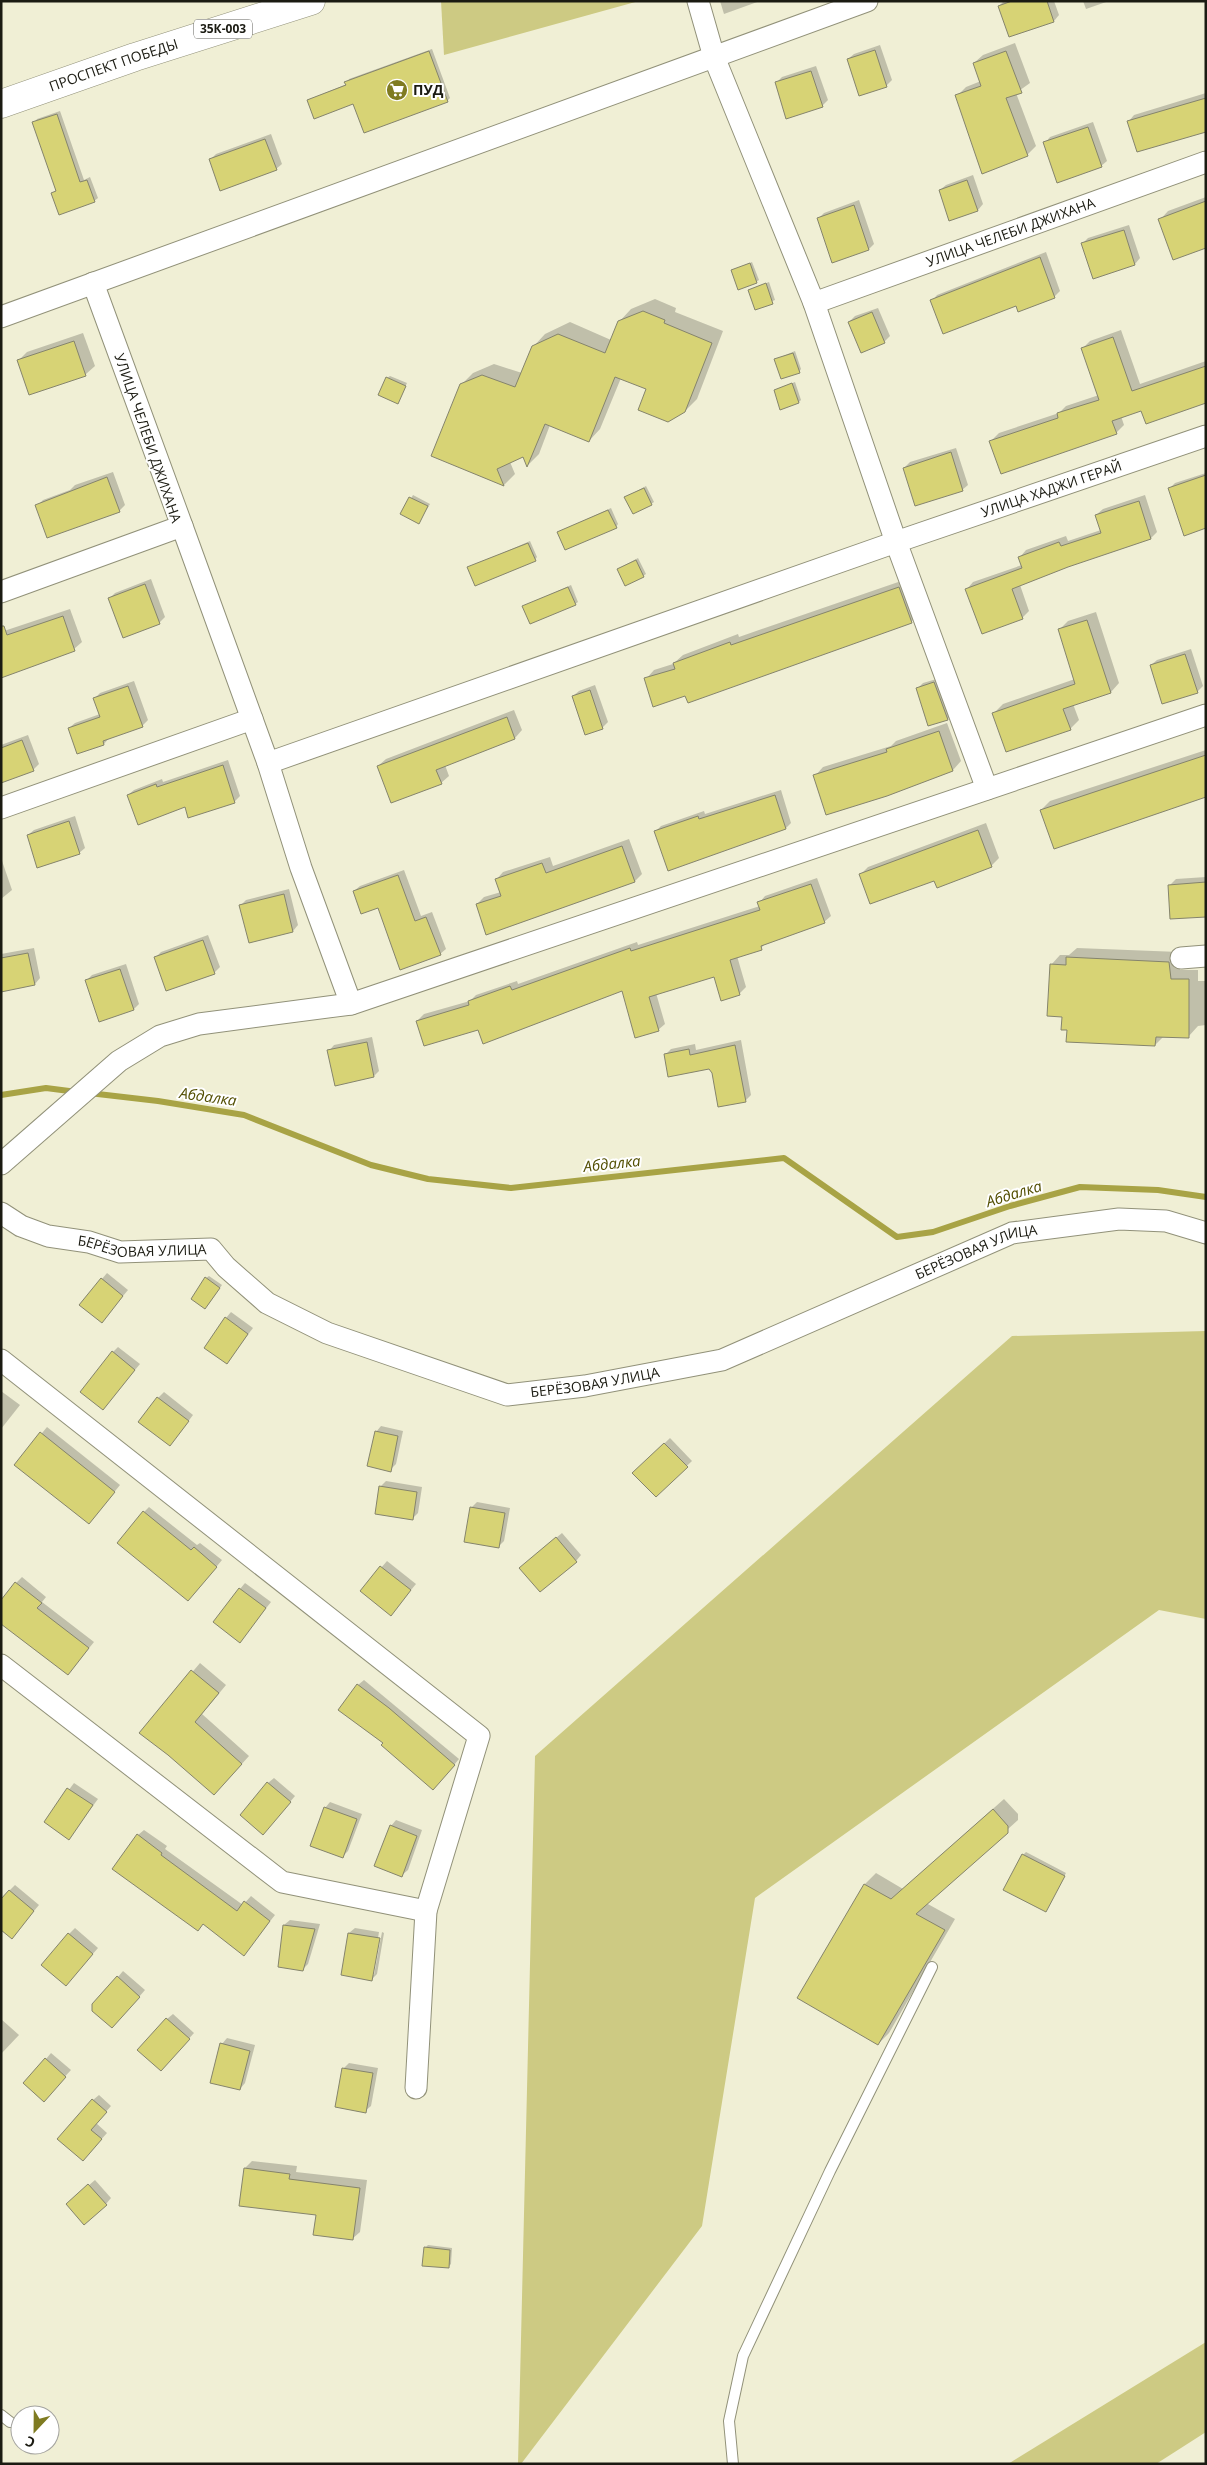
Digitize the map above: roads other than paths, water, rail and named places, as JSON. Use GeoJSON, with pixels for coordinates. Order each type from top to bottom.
{"type":"FeatureCollection","features":[{"type":"Feature","properties":{"kind":"main road","name":"ПРОСПЕКТ ПОБЕДЫ"},"geometry":{"type":"LineString","coordinates":[[1,104],[135,57],[311,1]]}},
{"type":"Feature","properties":{"kind":"street"},"geometry":{"type":"LineString","coordinates":[[698,1],[714,57],[814,303],[896,542],[987,789]]}},
{"type":"Feature","properties":{"kind":"street"},"geometry":{"type":"LineString","coordinates":[[1,316],[867,1]]}},
{"type":"Feature","properties":{"kind":"street","name":"УЛИЦА ЧЕЛЕБИ ДЖИХАНА"},"geometry":{"type":"LineString","coordinates":[[814,303],[1206,162]]}},
{"type":"Feature","properties":{"kind":"street","name":"УЛИЦА ЧЕЛЕБИ ДЖИХАНА"},"geometry":{"type":"LineString","coordinates":[[1,592],[182,526],[93,283]]}},
{"type":"Feature","properties":{"kind":"street","name":"УЛИЦА ХАДЖИ ГЕРАЙ"},"geometry":{"type":"LineString","coordinates":[[268,763],[896,542],[1206,436]]}},
{"type":"Feature","properties":{"kind":"street"},"geometry":{"type":"LineString","coordinates":[[182,526],[268,763],[301,868],[351,1004]]}},
{"type":"Feature","properties":{"kind":"street"},"geometry":{"type":"LineString","coordinates":[[1,1164],[119,1061],[160,1036],[199,1024],[351,1004],[1206,715]]}},
{"type":"Feature","properties":{"kind":"street"},"geometry":{"type":"LineString","coordinates":[[1,808],[252,720]]}},
{"type":"Feature","properties":{"kind":"street"},"geometry":{"type":"LineString","coordinates":[[1181,958],[1206,956]]}},
{"type":"Feature","properties":{"kind":"street","name":"БЕРЁЗОВАЯ УЛИЦА"},"geometry":{"type":"LineString","coordinates":[[1,1213],[21,1226],[48,1236],[89,1242],[120,1252],[211,1250],[226,1267],[267,1303],[327,1332],[507,1395],[585,1386],[722,1360],[1012,1232],[1119,1219],[1166,1221],[1206,1233]]}},
{"type":"Feature","properties":{"kind":"street"},"geometry":{"type":"LineString","coordinates":[[1,1360],[479,1736],[426,1911],[416,2088]]}},
{"type":"Feature","properties":{"kind":"street"},"geometry":{"type":"LineString","coordinates":[[1,1665],[282,1882],[426,1911]]}},
{"type":"Feature","properties":{"kind":"lane"},"geometry":{"type":"LineString","coordinates":[[733,2464],[729,2421],[743,2356],[830,2171],[932,1967]]}},
{"type":"Feature","properties":{"kind":"lane"},"geometry":{"type":"LineString","coordinates":[[1,2416],[10,2422]]}},
{"type":"Feature","properties":{"kind":"waterway","name":"Абдалка"},"geometry":{"type":"LineString","coordinates":[[1,1095],[46,1088],[77,1092]]}},
{"type":"Feature","properties":{"kind":"waterway","name":"Абдалка"},"geometry":{"type":"LineString","coordinates":[[89,1093],[158,1101],[244,1115],[371,1165],[428,1179],[511,1188],[784,1158],[897,1237],[933,1232],[1010,1206],[1080,1187],[1158,1190],[1206,1197]]}},
{"type":"Feature","properties":{"kind":"place","name":"ПУД"},"geometry":{"type":"Point","coordinates":[397,90]}}]}
